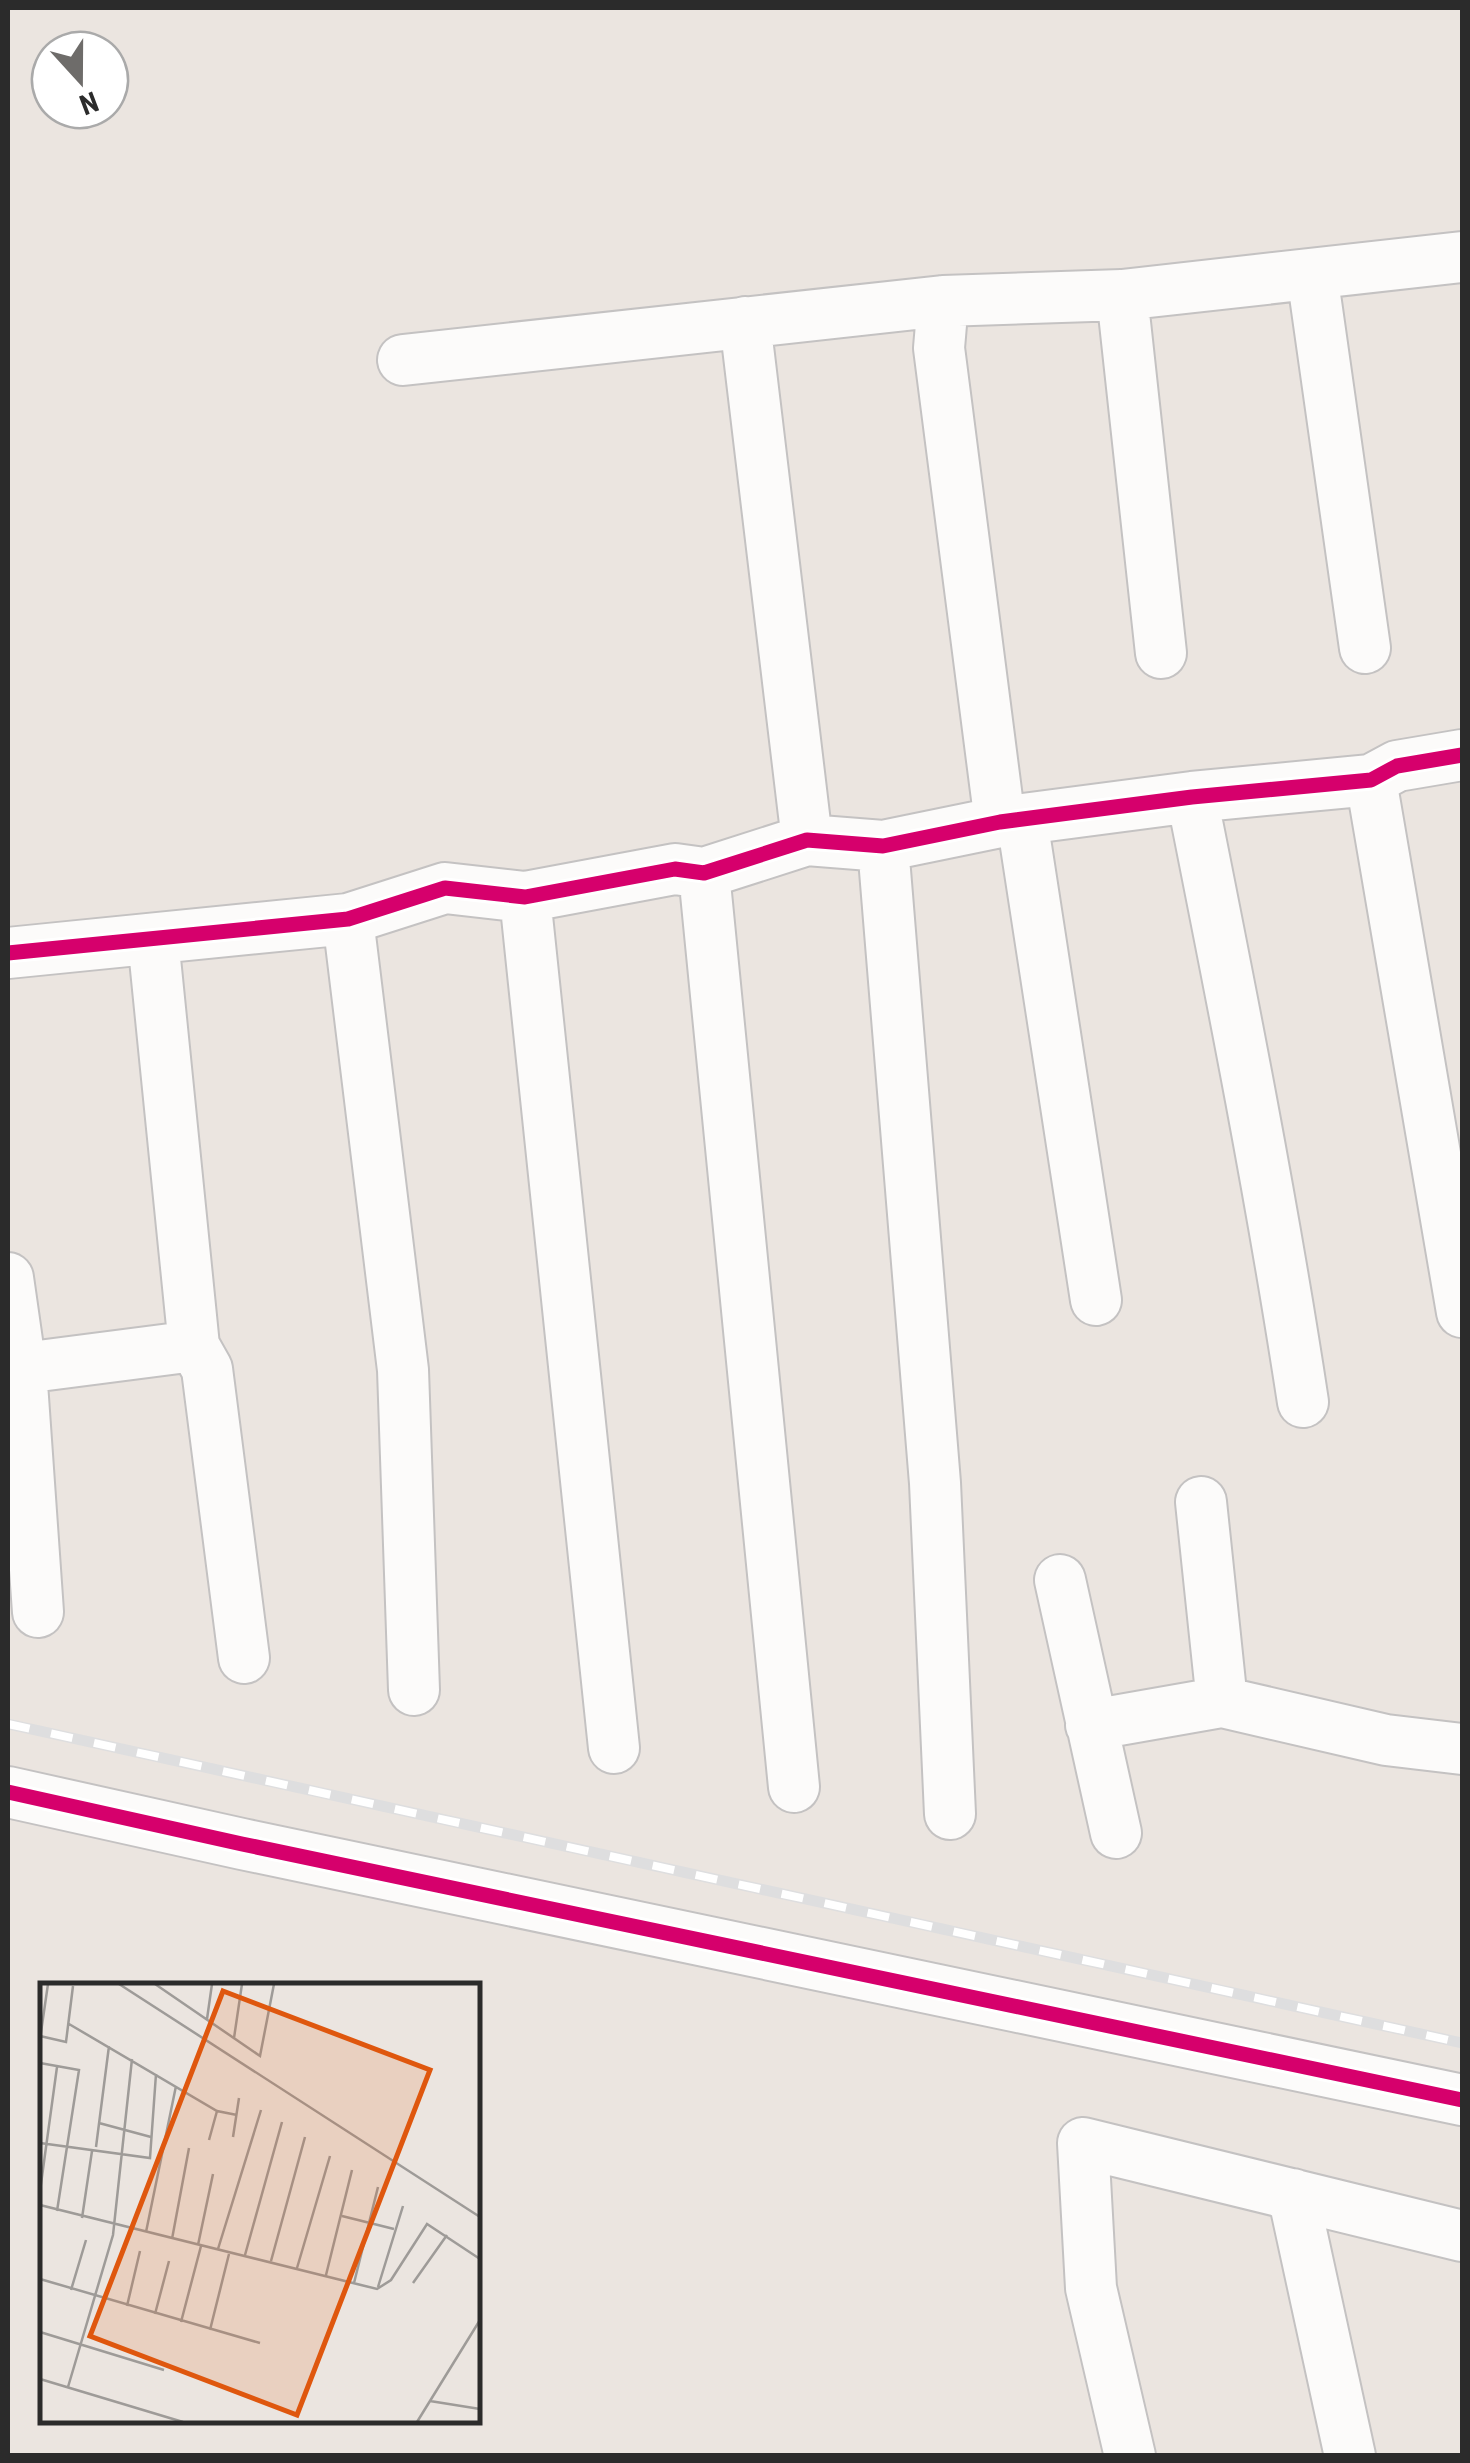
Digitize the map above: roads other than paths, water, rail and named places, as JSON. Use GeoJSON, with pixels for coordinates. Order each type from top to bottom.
{"type":"FeatureCollection","features":[{"type":"Feature","properties":{"kind":"street"},"geometry":{"type":"LineString","coordinates":[[403,360],[943,302],[1122,294],[1462,257]]}},
{"type":"Feature","properties":{"kind":"street"},"geometry":{"type":"LineString","coordinates":[[1312,274],[1364,648]]}},
{"type":"Feature","properties":{"kind":"street"},"geometry":{"type":"LineString","coordinates":[[1122,294],[1161,653]]}},
{"type":"Feature","properties":{"kind":"street"},"geometry":{"type":"LineString","coordinates":[[943,302],[940,348],[1011,821],[1096,1300]]}},
{"type":"Feature","properties":{"kind":"street"},"geometry":{"type":"LineString","coordinates":[[744,322],[807,840]]}},
{"type":"Feature","properties":{"kind":"street"},"geometry":{"type":"LineString","coordinates":[[8,953],[348,919],[445,888],[525,897],[675,870],[704,873],[807,840],[883,846],[1011,821],[1192,796],[1371,780],[1397,766],[1462,755]]}},
{"type":"Feature","properties":{"kind":"street"},"geometry":{"type":"LineString","coordinates":[[1371,780],[1462,1312]]}},
{"type":"Feature","properties":{"kind":"street"},"geometry":{"type":"LineString","coordinates":[[1192,796],[1243,1055],[1303,1402]]}},
{"type":"Feature","properties":{"kind":"street"},"geometry":{"type":"LineString","coordinates":[[883,846],[935,1482],[950,1814]]}},
{"type":"Feature","properties":{"kind":"street"},"geometry":{"type":"LineString","coordinates":[[704,873],[794,1787]]}},
{"type":"Feature","properties":{"kind":"street"},"geometry":{"type":"LineString","coordinates":[[525,897],[614,1748]]}},
{"type":"Feature","properties":{"kind":"street"},"geometry":{"type":"LineString","coordinates":[[348,919],[403,1370],[414,1690]]}},
{"type":"Feature","properties":{"kind":"street"},"geometry":{"type":"LineString","coordinates":[[153,938],[194,1346],[206,1369],[244,1658]]}},
{"type":"Feature","properties":{"kind":"street"},"geometry":{"type":"LineString","coordinates":[[8,1278],[38,1612]]}},
{"type":"Feature","properties":{"kind":"street"},"geometry":{"type":"LineString","coordinates":[[14,1370],[194,1346]]}},
{"type":"Feature","properties":{"kind":"street"},"geometry":{"type":"LineString","coordinates":[[1201,1502],[1222,1702]]}},
{"type":"Feature","properties":{"kind":"street"},"geometry":{"type":"LineString","coordinates":[[1060,1580],[1116,1832]]}},
{"type":"Feature","properties":{"kind":"street"},"geometry":{"type":"LineString","coordinates":[[1091,1725],[1222,1702],[1386,1740],[1462,1749]]}},
{"type":"Feature","properties":{"kind":"street"},"geometry":{"type":"LineString","coordinates":[[8,1792],[1462,2100]]}},
{"type":"Feature","properties":{"kind":"street"},"geometry":{"type":"LineString","coordinates":[[1130,2456],[1091,2288],[1083,2143],[1462,2236]]}},
{"type":"Feature","properties":{"kind":"street"},"geometry":{"type":"LineString","coordinates":[[1293,2194],[1350,2456]]}},
{"type":"Feature","properties":{"kind":"railway"},"geometry":{"type":"LineString","coordinates":[[8,1724],[1462,2043]]}}]}
